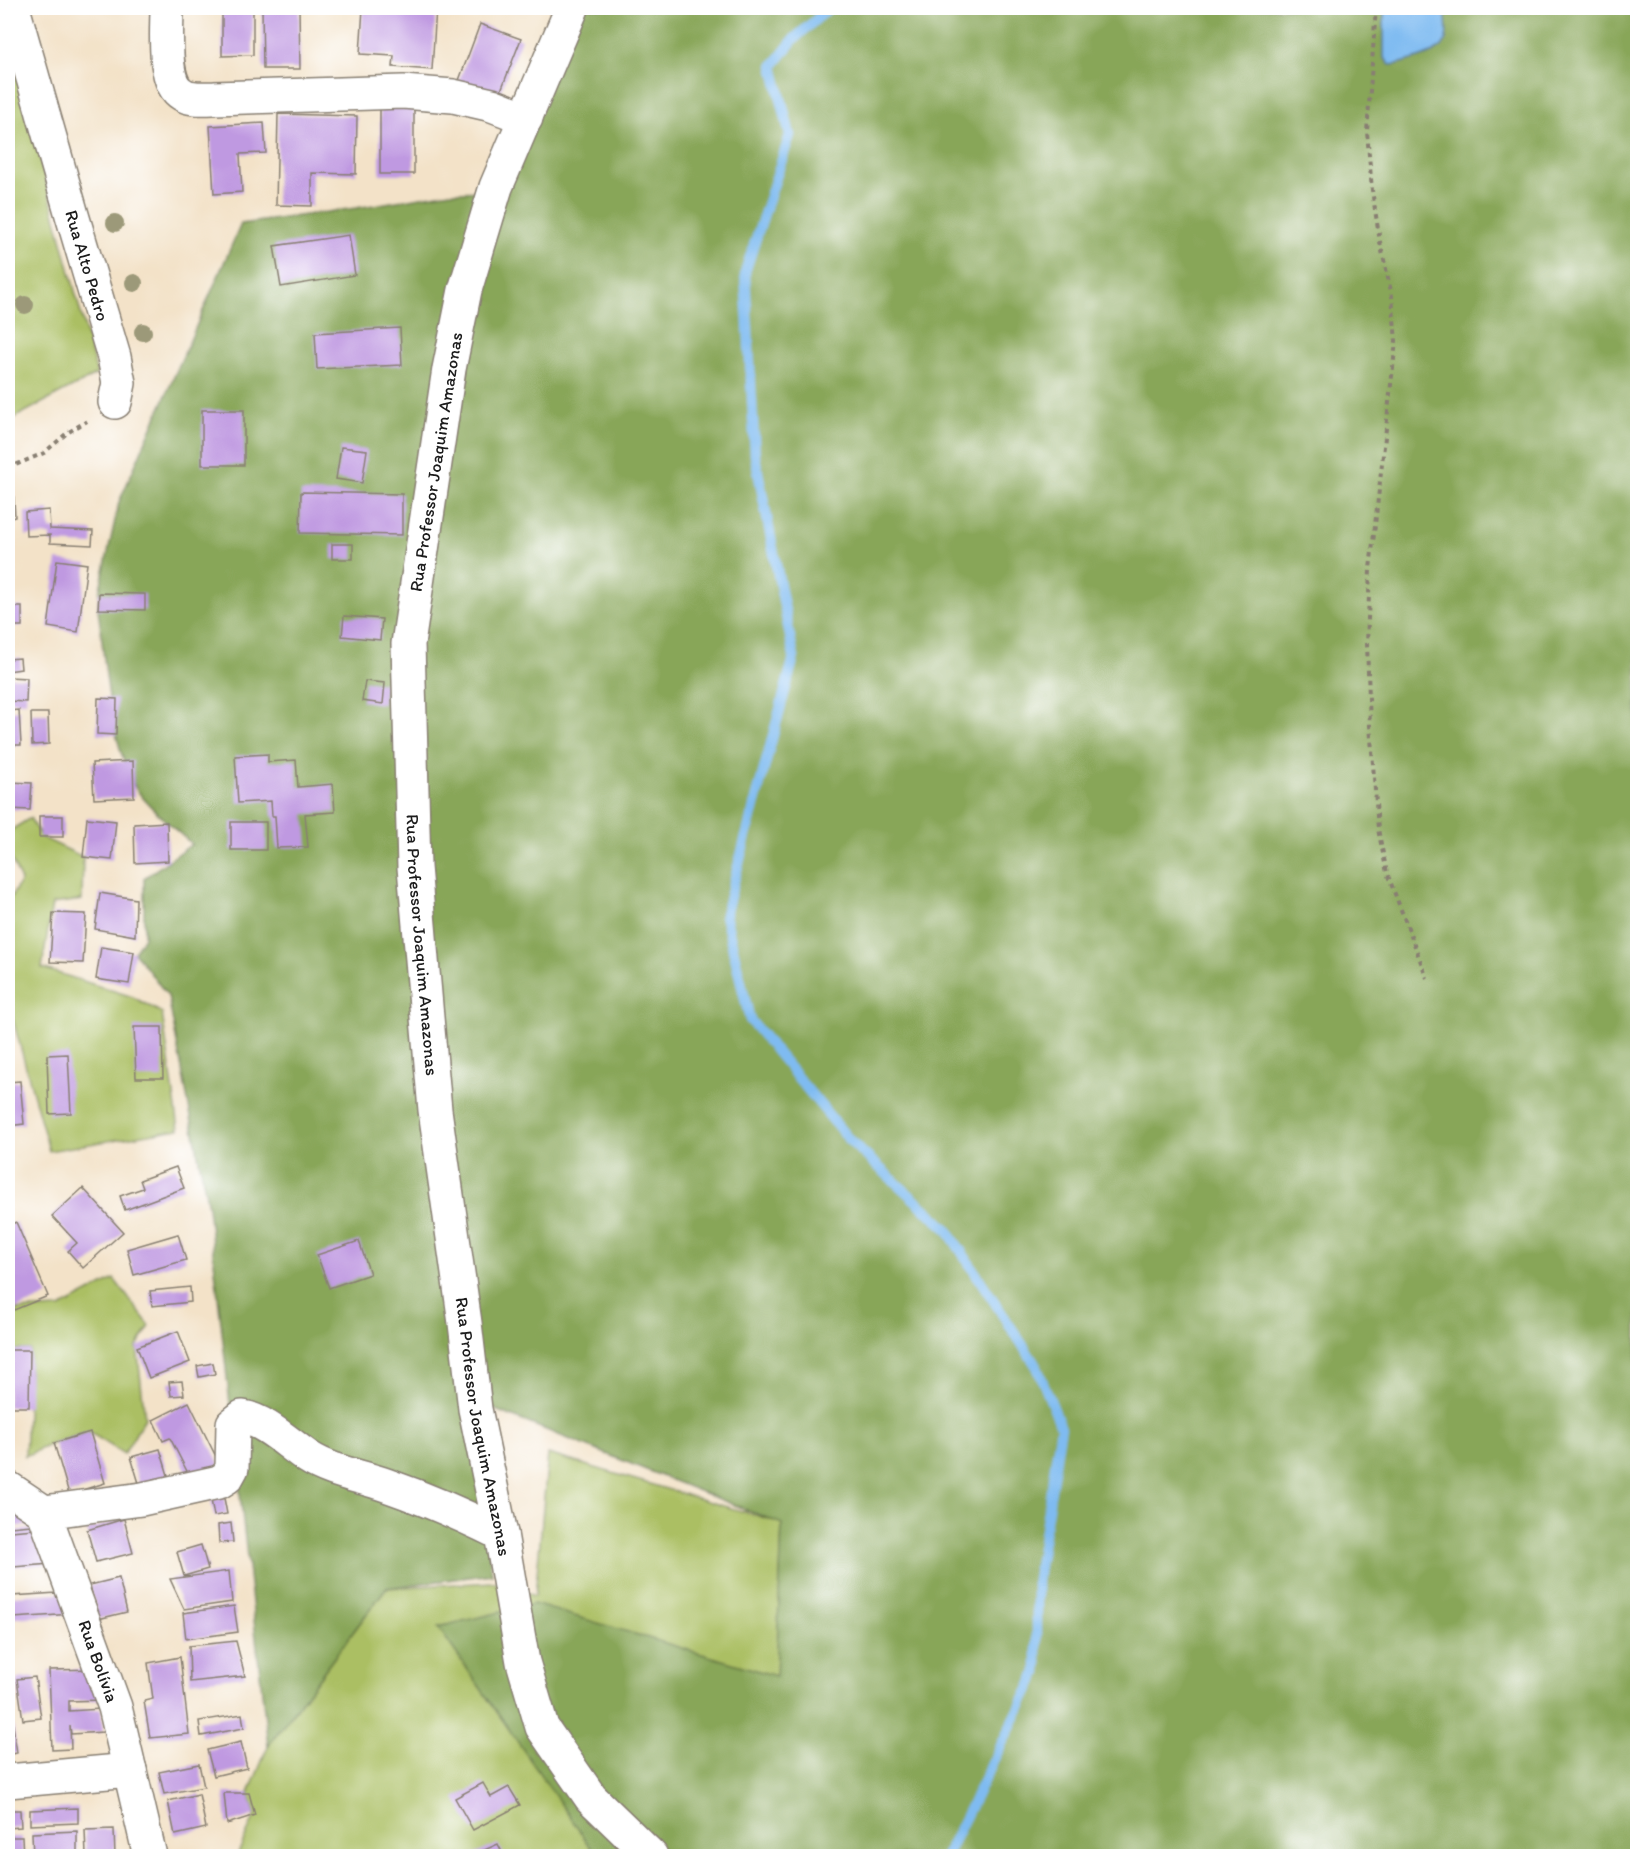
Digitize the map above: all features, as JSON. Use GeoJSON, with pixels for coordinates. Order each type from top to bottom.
{"type":"FeatureCollection","features":[{"type":"Feature","properties":{"kind":"street","name":"Rua Alto Pedro"},"geometry":{"type":"LineString","coordinates":[[13,8],[114,357],[119,383],[115,402]]}},
{"type":"Feature","properties":{"kind":"street"},"geometry":{"type":"LineString","coordinates":[[167,8],[170,77],[175,89],[182,95],[195,98],[403,92],[453,96],[492,105],[526,118]]}},
{"type":"Feature","properties":{"kind":"street","name":"Rua Professor Joaquim Amazonas"},"geometry":{"type":"LineString","coordinates":[[572,8],[496,187],[465,290],[448,369],[408,644],[414,867],[435,1110],[475,1409],[501,1534],[523,1662],[543,1726],[591,1798],[651,1857]]}},
{"type":"Feature","properties":{"kind":"street"},"geometry":{"type":"LineString","coordinates":[[8,1488],[44,1512],[133,1501],[219,1482],[227,1477],[232,1468],[233,1424],[242,1417],[256,1421],[311,1459],[339,1471],[419,1497],[501,1534]]}},
{"type":"Feature","properties":{"kind":"street","name":"Rua Bolívia"},"geometry":{"type":"LineString","coordinates":[[44,1512],[115,1707],[150,1857]]}},
{"type":"Feature","properties":{"kind":"street"},"geometry":{"type":"LineString","coordinates":[[8,1781],[130,1770]]}},
{"type":"Feature","properties":{"kind":"path"},"geometry":{"type":"LineString","coordinates":[[1376,8],[1367,132],[1372,190],[1392,296],[1396,341],[1370,569],[1367,644],[1370,726],[1378,829],[1387,873],[1427,978]]}},
{"type":"Feature","properties":{"kind":"path"},"geometry":{"type":"LineString","coordinates":[[8,468],[44,453],[67,433],[104,413],[115,402]]}},
{"type":"Feature","properties":{"kind":"green space"},"geometry":{"type":"Polygon","coordinates":[[[585,8],[1637,8],[1637,1856],[597,1856],[438,1627],[534,1604],[776,1676],[782,1524],[468,1399],[492,1574],[386,1588],[268,1746],[208,1207],[168,996],[134,952],[144,937],[144,878],[192,844],[144,800],[125,765],[109,699],[98,609],[99,593],[119,502],[241,224],[450,192],[500,191],[585,8]]]}},
{"type":"Feature","properties":{"kind":"green space"},"geometry":{"type":"Polygon","coordinates":[[[8,38],[97,374],[8,421],[8,38]]]}},
{"type":"Feature","properties":{"kind":"green space"},"geometry":{"type":"Polygon","coordinates":[[[30,818],[41,837],[83,857],[82,900],[52,904],[42,968],[133,997],[162,1013],[179,1129],[49,1151],[10,1009],[8,1009],[8,902],[21,881],[8,851],[8,832],[30,818]]]}},
{"type":"Feature","properties":{"kind":"green space"},"geometry":{"type":"Polygon","coordinates":[[[114,1279],[150,1326],[137,1347],[145,1418],[124,1454],[89,1432],[54,1443],[25,1456],[30,1350],[8,1350],[8,1299],[14,1310],[60,1308],[114,1279]]]}},
{"type":"Feature","properties":{"kind":"green space"},"geometry":{"type":"Polygon","coordinates":[[[548,1454],[782,1523],[777,1677],[696,1653],[904,1856],[237,1856],[255,1815],[249,1793],[268,1746],[386,1588],[493,1582],[535,1596],[548,1454]]]}},
{"type":"Feature","properties":{"kind":"water"},"geometry":{"type":"Polygon","coordinates":[[[1384,8],[1445,8],[1447,32],[1445,42],[1426,55],[1390,65],[1384,57],[1384,8]]]}},
{"type":"Feature","properties":{"kind":"building"},"geometry":{"type":"Polygon","coordinates":[[[222,8],[253,8],[253,55],[222,56],[222,8]]]}},
{"type":"Feature","properties":{"kind":"building"},"geometry":{"type":"Polygon","coordinates":[[[262,8],[299,8],[300,69],[263,69],[262,8]]]}},
{"type":"Feature","properties":{"kind":"building"},"geometry":{"type":"Polygon","coordinates":[[[363,8],[436,8],[432,70],[393,67],[394,56],[360,54],[363,8]]]}},
{"type":"Feature","properties":{"kind":"building"},"geometry":{"type":"Polygon","coordinates":[[[480,24],[521,39],[498,98],[458,83],[480,24]]]}},
{"type":"Feature","properties":{"kind":"building"},"geometry":{"type":"Polygon","coordinates":[[[380,107],[414,107],[414,174],[380,174],[380,107]]]}},
{"type":"Feature","properties":{"kind":"building"},"geometry":{"type":"Polygon","coordinates":[[[278,114],[357,116],[356,174],[312,173],[312,206],[276,205],[278,114]]]}},
{"type":"Feature","properties":{"kind":"building"},"geometry":{"type":"Polygon","coordinates":[[[264,123],[266,153],[240,154],[242,192],[214,194],[210,126],[264,123]]]}},
{"type":"Feature","properties":{"kind":"building"},"geometry":{"type":"Polygon","coordinates":[[[349,235],[355,275],[281,287],[274,246],[349,235]]]}},
{"type":"Feature","properties":{"kind":"building"},"geometry":{"type":"Polygon","coordinates":[[[400,328],[402,365],[317,369],[315,333],[400,328]]]}},
{"type":"Feature","properties":{"kind":"building"},"geometry":{"type":"Polygon","coordinates":[[[202,410],[244,410],[244,465],[202,465],[202,410]]]}},
{"type":"Feature","properties":{"kind":"building"},"geometry":{"type":"Polygon","coordinates":[[[341,447],[367,450],[362,483],[336,479],[341,447]]]}},
{"type":"Feature","properties":{"kind":"building"},"geometry":{"type":"Polygon","coordinates":[[[13,483],[15,517],[8,519],[8,484],[13,483]]]}},
{"type":"Feature","properties":{"kind":"building"},"geometry":{"type":"Polygon","coordinates":[[[301,492],[402,494],[402,535],[300,533],[301,492]]]}},
{"type":"Feature","properties":{"kind":"building"},"geometry":{"type":"Polygon","coordinates":[[[49,510],[50,529],[93,531],[92,545],[50,543],[50,535],[26,536],[25,512],[49,510]]]}},
{"type":"Feature","properties":{"kind":"building"},"geometry":{"type":"Polygon","coordinates":[[[332,544],[353,544],[353,559],[332,559],[332,544]]]}},
{"type":"Feature","properties":{"kind":"building"},"geometry":{"type":"Polygon","coordinates":[[[57,560],[87,564],[78,632],[48,627],[57,560]]]}},
{"type":"Feature","properties":{"kind":"building"},"geometry":{"type":"Polygon","coordinates":[[[99,593],[145,594],[145,610],[98,609],[99,593]]]}},
{"type":"Feature","properties":{"kind":"building"},"geometry":{"type":"Polygon","coordinates":[[[8,607],[22,607],[22,626],[8,626],[8,607]]]}},
{"type":"Feature","properties":{"kind":"building"},"geometry":{"type":"Polygon","coordinates":[[[344,616],[382,619],[380,640],[342,636],[344,616]]]}},
{"type":"Feature","properties":{"kind":"building"},"geometry":{"type":"Polygon","coordinates":[[[20,658],[21,669],[8,671],[8,659],[20,658]]]}},
{"type":"Feature","properties":{"kind":"building"},"geometry":{"type":"Polygon","coordinates":[[[8,677],[27,678],[26,702],[8,701],[8,677]]]}},
{"type":"Feature","properties":{"kind":"building"},"geometry":{"type":"Polygon","coordinates":[[[365,681],[385,683],[383,704],[362,701],[365,681]]]}},
{"type":"Feature","properties":{"kind":"building"},"geometry":{"type":"Polygon","coordinates":[[[98,698],[117,699],[116,735],[97,734],[98,698]]]}},
{"type":"Feature","properties":{"kind":"building"},"geometry":{"type":"Polygon","coordinates":[[[19,710],[21,745],[8,745],[8,711],[19,710]]]}},
{"type":"Feature","properties":{"kind":"building"},"geometry":{"type":"Polygon","coordinates":[[[31,713],[48,713],[49,744],[32,745],[31,713]]]}},
{"type":"Feature","properties":{"kind":"building"},"geometry":{"type":"Polygon","coordinates":[[[268,754],[268,762],[296,760],[298,787],[333,784],[335,812],[305,814],[308,847],[277,848],[275,816],[272,816],[271,801],[238,803],[235,756],[268,754]]]}},
{"type":"Feature","properties":{"kind":"building"},"geometry":{"type":"Polygon","coordinates":[[[133,761],[134,797],[94,799],[92,763],[133,761]]]}},
{"type":"Feature","properties":{"kind":"building"},"geometry":{"type":"Polygon","coordinates":[[[8,782],[32,783],[30,810],[8,809],[8,782]]]}},
{"type":"Feature","properties":{"kind":"building"},"geometry":{"type":"Polygon","coordinates":[[[39,816],[63,816],[63,837],[39,837],[39,816]]]}},
{"type":"Feature","properties":{"kind":"building"},"geometry":{"type":"Polygon","coordinates":[[[87,818],[116,821],[112,860],[83,857],[87,818]]]}},
{"type":"Feature","properties":{"kind":"building"},"geometry":{"type":"Polygon","coordinates":[[[167,822],[168,861],[135,863],[134,824],[167,822]]]}},
{"type":"Feature","properties":{"kind":"building"},"geometry":{"type":"Polygon","coordinates":[[[231,822],[266,822],[266,850],[231,850],[231,822]]]}},
{"type":"Feature","properties":{"kind":"building"},"geometry":{"type":"Polygon","coordinates":[[[100,893],[136,899],[135,936],[95,929],[100,893]]]}},
{"type":"Feature","properties":{"kind":"building"},"geometry":{"type":"Polygon","coordinates":[[[53,913],[86,914],[83,963],[50,962],[53,913]]]}},
{"type":"Feature","properties":{"kind":"building"},"geometry":{"type":"Polygon","coordinates":[[[101,947],[134,952],[129,984],[96,979],[101,947]]]}},
{"type":"Feature","properties":{"kind":"building"},"geometry":{"type":"Polygon","coordinates":[[[9,1005],[11,1072],[8,1072],[9,1005]]]}},
{"type":"Feature","properties":{"kind":"building"},"geometry":{"type":"Polygon","coordinates":[[[134,1027],[162,1027],[163,1078],[136,1078],[134,1027]]]}},
{"type":"Feature","properties":{"kind":"building"},"geometry":{"type":"Polygon","coordinates":[[[68,1054],[71,1113],[49,1114],[47,1055],[68,1054]]]}},
{"type":"Feature","properties":{"kind":"building"},"geometry":{"type":"Polygon","coordinates":[[[20,1081],[24,1124],[8,1126],[8,1082],[20,1081]]]}},
{"type":"Feature","properties":{"kind":"building"},"geometry":{"type":"Polygon","coordinates":[[[176,1167],[184,1188],[125,1210],[120,1196],[143,1188],[140,1180],[176,1167]]]}},
{"type":"Feature","properties":{"kind":"building"},"geometry":{"type":"Polygon","coordinates":[[[83,1188],[123,1232],[83,1268],[68,1251],[77,1243],[52,1216],[83,1188]]]}},
{"type":"Feature","properties":{"kind":"building"},"geometry":{"type":"Polygon","coordinates":[[[16,1222],[48,1296],[14,1310],[8,1295],[8,1226],[16,1222]]]}},
{"type":"Feature","properties":{"kind":"building"},"geometry":{"type":"Polygon","coordinates":[[[178,1234],[186,1260],[134,1275],[127,1249],[178,1234]]]}},
{"type":"Feature","properties":{"kind":"building"},"geometry":{"type":"Polygon","coordinates":[[[359,1241],[370,1274],[329,1288],[317,1255],[359,1241]]]}},
{"type":"Feature","properties":{"kind":"building"},"geometry":{"type":"Polygon","coordinates":[[[190,1287],[191,1302],[152,1306],[150,1291],[190,1287]]]}},
{"type":"Feature","properties":{"kind":"building"},"geometry":{"type":"Polygon","coordinates":[[[178,1331],[190,1362],[149,1378],[137,1347],[178,1331]]]}},
{"type":"Feature","properties":{"kind":"building"},"geometry":{"type":"Polygon","coordinates":[[[8,1350],[30,1350],[29,1407],[8,1407],[8,1350]]]}},
{"type":"Feature","properties":{"kind":"building"},"geometry":{"type":"Polygon","coordinates":[[[213,1363],[215,1374],[199,1377],[197,1366],[213,1363]]]}},
{"type":"Feature","properties":{"kind":"building"},"geometry":{"type":"Polygon","coordinates":[[[182,1381],[184,1395],[171,1396],[169,1382],[182,1381]]]}},
{"type":"Feature","properties":{"kind":"building"},"geometry":{"type":"Polygon","coordinates":[[[189,1402],[220,1465],[191,1479],[170,1438],[163,1441],[153,1420],[189,1402]]]}},
{"type":"Feature","properties":{"kind":"building"},"geometry":{"type":"Polygon","coordinates":[[[90,1432],[105,1483],[69,1494],[54,1443],[90,1432]]]}},
{"type":"Feature","properties":{"kind":"building"},"geometry":{"type":"Polygon","coordinates":[[[160,1449],[171,1485],[142,1493],[131,1457],[160,1449]]]}},
{"type":"Feature","properties":{"kind":"building"},"geometry":{"type":"Polygon","coordinates":[[[224,1498],[227,1514],[214,1516],[211,1500],[224,1498]]]}},
{"type":"Feature","properties":{"kind":"building"},"geometry":{"type":"Polygon","coordinates":[[[29,1503],[31,1525],[10,1527],[8,1505],[29,1503]]]}},
{"type":"Feature","properties":{"kind":"building"},"geometry":{"type":"Polygon","coordinates":[[[124,1519],[133,1553],[96,1562],[87,1530],[124,1519]]]}},
{"type":"Feature","properties":{"kind":"building"},"geometry":{"type":"Polygon","coordinates":[[[231,1523],[233,1542],[219,1543],[218,1525],[231,1523]]]}},
{"type":"Feature","properties":{"kind":"building"},"geometry":{"type":"Polygon","coordinates":[[[48,1528],[51,1564],[13,1567],[10,1531],[48,1528]]]}},
{"type":"Feature","properties":{"kind":"building"},"geometry":{"type":"Polygon","coordinates":[[[201,1545],[208,1569],[184,1576],[177,1552],[201,1545]]]}},
{"type":"Feature","properties":{"kind":"building"},"geometry":{"type":"Polygon","coordinates":[[[229,1571],[232,1602],[184,1609],[170,1579],[229,1571]]]}},
{"type":"Feature","properties":{"kind":"building"},"geometry":{"type":"Polygon","coordinates":[[[119,1578],[127,1612],[98,1619],[90,1585],[119,1578]]]}},
{"type":"Feature","properties":{"kind":"building"},"geometry":{"type":"Polygon","coordinates":[[[72,1592],[73,1614],[13,1618],[12,1596],[72,1592]]]}},
{"type":"Feature","properties":{"kind":"building"},"geometry":{"type":"Polygon","coordinates":[[[234,1606],[238,1632],[186,1639],[183,1613],[234,1606]]]}},
{"type":"Feature","properties":{"kind":"building"},"geometry":{"type":"Polygon","coordinates":[[[236,1641],[245,1676],[190,1682],[189,1646],[236,1641]]]}},
{"type":"Feature","properties":{"kind":"building"},"geometry":{"type":"Polygon","coordinates":[[[180,1657],[189,1734],[150,1738],[144,1701],[153,1699],[148,1663],[180,1657]]]}},
{"type":"Feature","properties":{"kind":"building"},"geometry":{"type":"Polygon","coordinates":[[[100,1669],[101,1700],[69,1701],[69,1711],[101,1709],[103,1732],[71,1734],[70,1726],[71,1749],[52,1750],[49,1670],[100,1669]]]}},
{"type":"Feature","properties":{"kind":"building"},"geometry":{"type":"Polygon","coordinates":[[[35,1677],[41,1718],[23,1720],[17,1679],[35,1677]]]}},
{"type":"Feature","properties":{"kind":"building"},"geometry":{"type":"Polygon","coordinates":[[[8,1691],[17,1753],[8,1755],[8,1691]]]}},
{"type":"Feature","properties":{"kind":"building"},"geometry":{"type":"Polygon","coordinates":[[[242,1714],[244,1728],[201,1736],[199,1721],[242,1714]]]}},
{"type":"Feature","properties":{"kind":"building"},"geometry":{"type":"Polygon","coordinates":[[[241,1742],[247,1768],[214,1776],[207,1750],[241,1742]]]}},
{"type":"Feature","properties":{"kind":"building"},"geometry":{"type":"Polygon","coordinates":[[[199,1764],[204,1787],[164,1794],[159,1772],[199,1764]]]}},
{"type":"Feature","properties":{"kind":"building"},"geometry":{"type":"Polygon","coordinates":[[[483,1783],[491,1797],[509,1787],[520,1805],[473,1830],[455,1798],[483,1783]]]}},
{"type":"Feature","properties":{"kind":"building"},"geometry":{"type":"Polygon","coordinates":[[[224,1793],[249,1793],[255,1815],[227,1824],[224,1793]]]}},
{"type":"Feature","properties":{"kind":"building"},"geometry":{"type":"Polygon","coordinates":[[[199,1794],[206,1828],[175,1835],[168,1801],[199,1794]]]}},
{"type":"Feature","properties":{"kind":"building"},"geometry":{"type":"Polygon","coordinates":[[[78,1808],[78,1823],[30,1825],[30,1810],[78,1808]]]}},
{"type":"Feature","properties":{"kind":"building"},"geometry":{"type":"Polygon","coordinates":[[[8,1810],[20,1810],[21,1827],[8,1828],[8,1810]]]}},
{"type":"Feature","properties":{"kind":"building"},"geometry":{"type":"Polygon","coordinates":[[[114,1829],[115,1856],[86,1856],[85,1830],[114,1829]]]}},
{"type":"Feature","properties":{"kind":"building"},"geometry":{"type":"Polygon","coordinates":[[[77,1831],[77,1856],[33,1856],[32,1833],[77,1831]]]}},
{"type":"Feature","properties":{"kind":"building"},"geometry":{"type":"Polygon","coordinates":[[[8,1837],[22,1837],[23,1856],[8,1856],[8,1837]]]}},
{"type":"Feature","properties":{"kind":"building"},"geometry":{"type":"Polygon","coordinates":[[[498,1844],[504,1856],[471,1856],[498,1844]]]}},
{"type":"Feature","properties":{"kind":"waterway"},"geometry":{"type":"LineString","coordinates":[[829,8],[794,39],[773,66],[790,135],[745,272],[755,456],[794,657],[725,915],[750,1020],[851,1142],[946,1228],[1037,1367],[1061,1427],[1037,1579],[1037,1673],[946,1856]]}}]}
